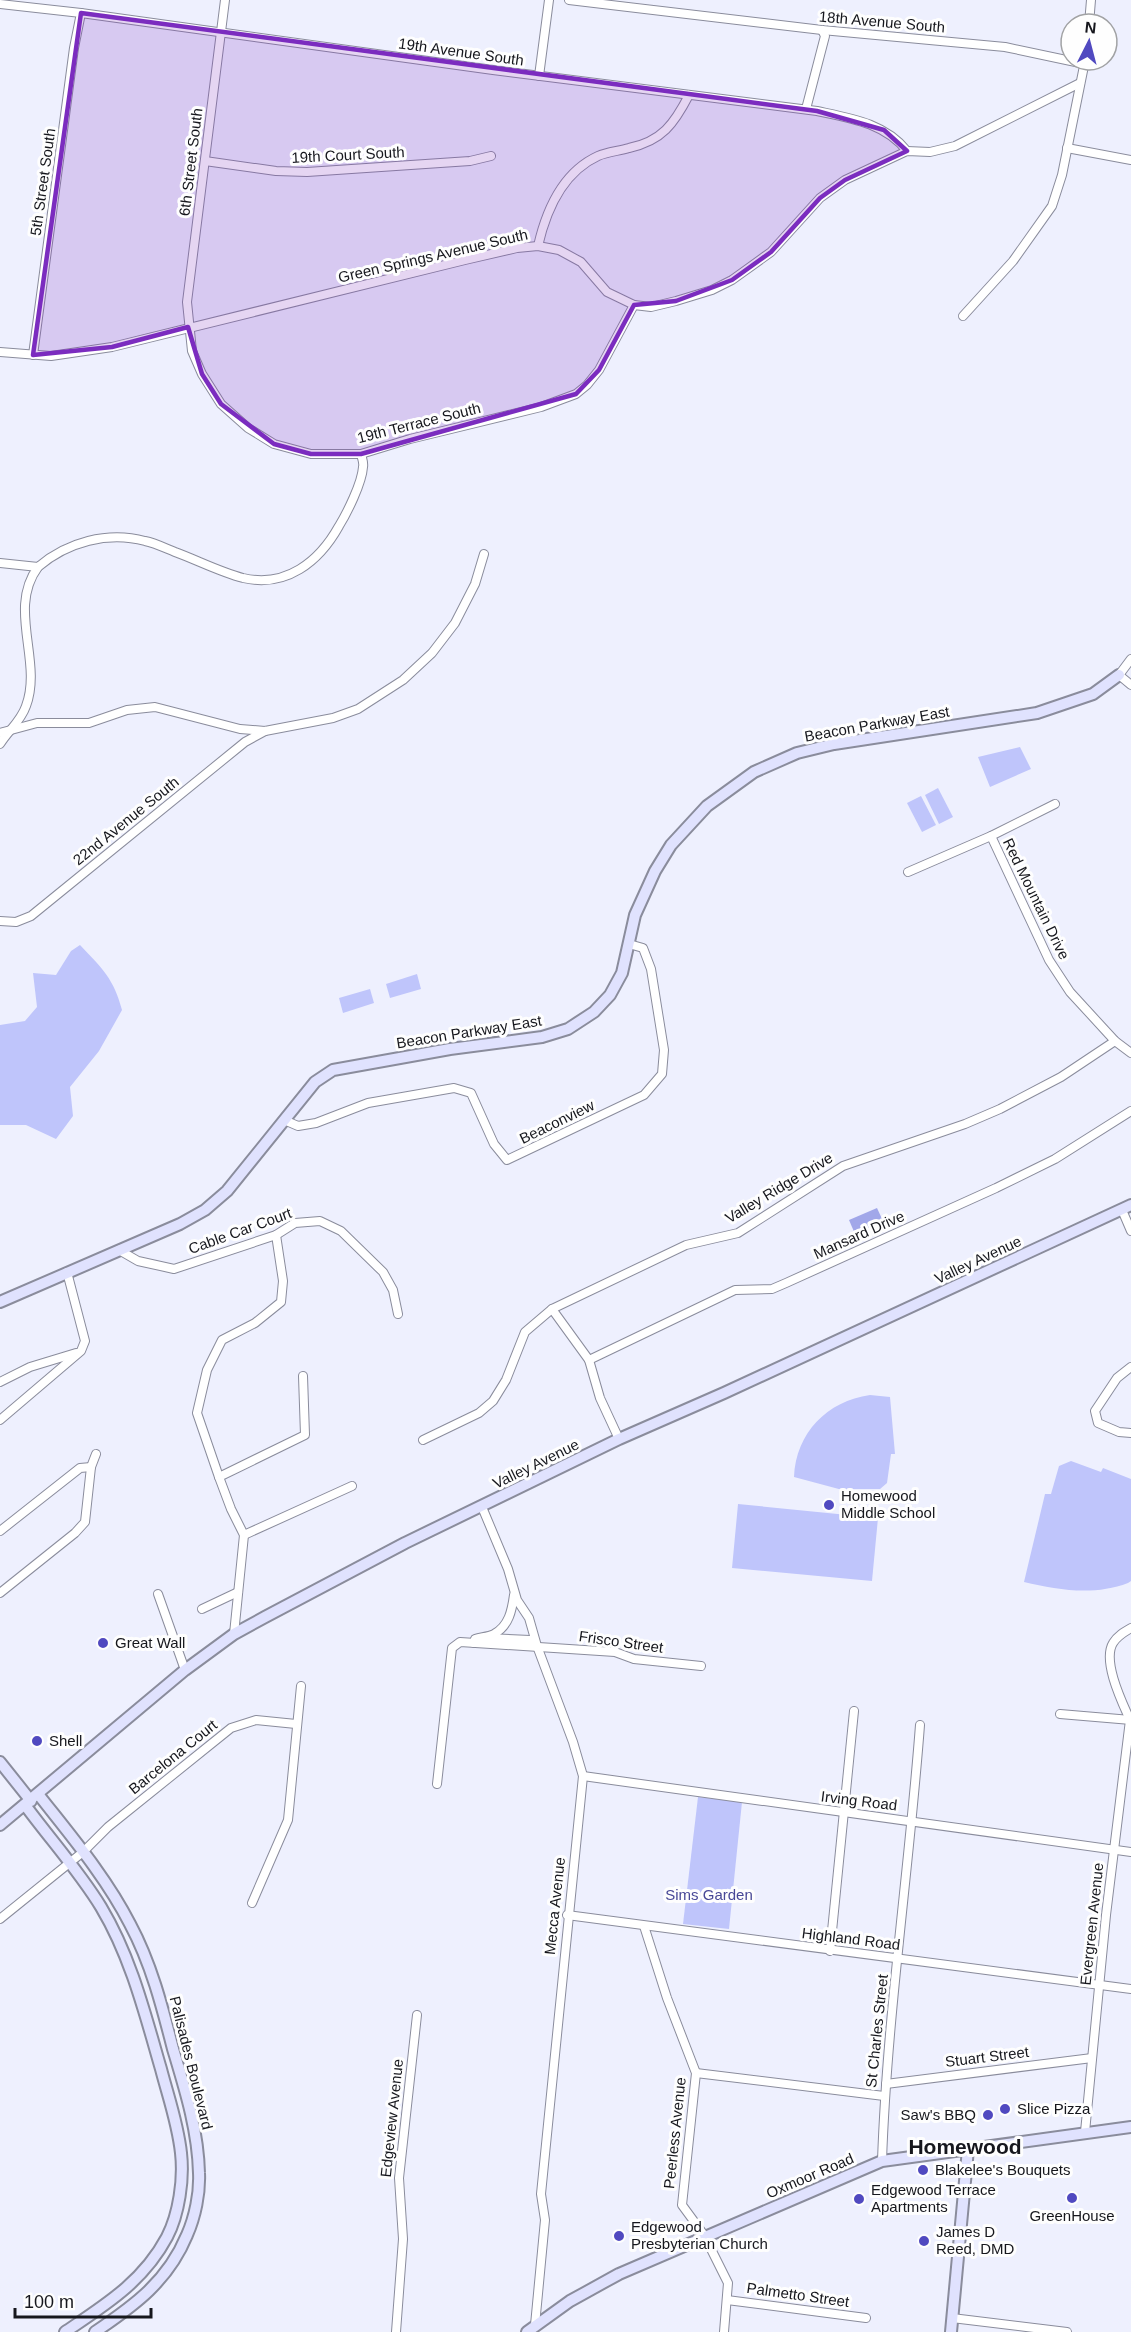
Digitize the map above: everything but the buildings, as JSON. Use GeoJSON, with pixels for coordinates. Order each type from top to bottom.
{"type":"FeatureCollection","features":[{"type":"Feature","properties":{"kind":"main road","name":"Beacon Parkway East"},"geometry":{"type":"LineString","coordinates":[[0,1302],[180,1224],[205,1210],[227,1191],[315,1082],[333,1070],[450,1049],[542,1037],[568,1029],[594,1012],[610,995],[622,973],[635,915],[655,871],[671,845],[707,806],[754,772],[797,753],[834,744],[1037,713],[1093,693],[1119,675]]}},
{"type":"Feature","properties":{"kind":"main road","name":"Valley Avenue"},"geometry":{"type":"LineString","coordinates":[[0,1825],[185,1670],[234,1634],[405,1543],[619,1439],[724,1394],[1126,1208]]}},
{"type":"Feature","properties":{"kind":"main road"},"geometry":{"type":"LineString","coordinates":[[0,1762],[31,1800]]}},
{"type":"Feature","properties":{"kind":"main road","name":"Palisades Boulevard"},"geometry":{"type":"LineString","coordinates":[[31,1800],[83,1852],[110,1889],[131,1925],[147,1961],[193,2121],[200,2175],[194,2213],[188,2233],[158,2283],[138,2302],[95,2332]]}},
{"type":"Feature","properties":{"kind":"main road","name":"Palisades Boulevard"},"geometry":{"type":"LineString","coordinates":[[31,1800],[69,1863],[101,1907],[136,1983],[177,2127],[181,2153],[182,2175],[175,2217],[151,2263],[120,2295],[65,2332]]}},
{"type":"Feature","properties":{"kind":"main road","name":"Oxmoor Road"},"geometry":{"type":"LineString","coordinates":[[531,2329],[590,2288],[704,2235],[805,2195],[882,2161],[1131,2127]]}},
{"type":"Feature","properties":{"kind":"main road"},"geometry":{"type":"LineString","coordinates":[[951,2332],[968,2149]]}},
{"type":"Feature","properties":{"kind":"street","name":"6th Street South"},"geometry":{"type":"LineString","coordinates":[[188,327],[187,302],[225,0]]}},
{"type":"Feature","properties":{"kind":"street"},"geometry":{"type":"LineString","coordinates":[[539,76],[549,0]]}},
{"type":"Feature","properties":{"kind":"street","name":"18th Avenue South"},"geometry":{"type":"LineString","coordinates":[[569,0],[822,30],[1005,47],[1059,57]]}},
{"type":"Feature","properties":{"kind":"street","name":"19th Avenue South"},"geometry":{"type":"LineString","coordinates":[[0,4],[806,109],[857,119],[884,130],[908,151]]}},
{"type":"Feature","properties":{"kind":"street","name":"5th Street South"},"geometry":{"type":"LineString","coordinates":[[33,354],[74,48],[81,13]]}},
{"type":"Feature","properties":{"kind":"street"},"geometry":{"type":"LineString","coordinates":[[806,109],[825,36],[822,30]]}},
{"type":"Feature","properties":{"kind":"street"},"geometry":{"type":"LineString","coordinates":[[963,316],[1013,261],[1052,206],[1062,175],[1083,72]]}},
{"type":"Feature","properties":{"kind":"street"},"geometry":{"type":"LineString","coordinates":[[634,306],[651,308],[712,290],[732,280],[771,252],[820,198],[844,180],[908,151],[930,152],[955,146],[1080,83]]}},
{"type":"Feature","properties":{"kind":"street"},"geometry":{"type":"LineString","coordinates":[[538,246],[546,213],[560,190],[579,168],[598,156],[641,146],[656,139],[675,121],[688,95]]}},
{"type":"Feature","properties":{"kind":"street"},"geometry":{"type":"LineString","coordinates":[[1067,148],[1131,160]]}},
{"type":"Feature","properties":{"kind":"street","name":"19th Court South"},"geometry":{"type":"LineString","coordinates":[[205,161],[276,171],[318,172],[471,161],[491,156]]}},
{"type":"Feature","properties":{"kind":"street","name":"Green Springs Avenue South"},"geometry":{"type":"LineString","coordinates":[[0,352],[62,355],[112,347],[518,248],[538,246],[559,250],[581,262],[607,292],[634,306]]}},
{"type":"Feature","properties":{"kind":"street","name":"19th Terrace South"},"geometry":{"type":"LineString","coordinates":[[188,327],[192,351],[202,374],[221,404],[248,428],[274,444],[311,454],[361,454],[410,439],[541,407],[576,394],[599,370],[634,306]]}},
{"type":"Feature","properties":{"kind":"street"},"geometry":{"type":"LineString","coordinates":[[0,744],[27,705],[30,685],[25,603],[29,587],[39,567],[48,559],[71,546],[112,537],[145,541],[243,578],[267,580],[292,574],[313,561],[330,543],[348,510],[356,489],[363,468],[361,454]]}},
{"type":"Feature","properties":{"kind":"street"},"geometry":{"type":"LineString","coordinates":[[0,733],[37,723],[89,723],[127,710],[155,707],[240,729],[265,731],[333,718],[358,709],[403,680],[432,653],[455,623],[475,584],[484,554]]}},
{"type":"Feature","properties":{"kind":"street"},"geometry":{"type":"LineString","coordinates":[[0,563],[39,567]]}},
{"type":"Feature","properties":{"kind":"street"},"geometry":{"type":"LineString","coordinates":[[1131,658],[1119,675],[1131,686]]}},
{"type":"Feature","properties":{"kind":"street","name":"22nd Avenue South"},"geometry":{"type":"LineString","coordinates":[[0,921],[16,922],[31,916],[245,742],[265,731]]}},
{"type":"Feature","properties":{"kind":"street"},"geometry":{"type":"LineString","coordinates":[[908,872],[991,836],[1055,804]]}},
{"type":"Feature","properties":{"kind":"street","name":"Red Mountain Drive"},"geometry":{"type":"LineString","coordinates":[[991,836],[1049,960],[1070,992],[1115,1041],[1131,1053]]}},
{"type":"Feature","properties":{"kind":"street","name":"Beaconview"},"geometry":{"type":"LineString","coordinates":[[284,1120],[298,1126],[316,1124],[368,1103],[454,1088],[471,1093],[494,1144],[507,1160],[644,1095],[662,1074],[664,1050],[651,969],[643,948],[629,944]]}},
{"type":"Feature","properties":{"kind":"street","name":"Valley Ridge Drive"},"geometry":{"type":"LineString","coordinates":[[423,1440],[479,1413],[493,1401],[506,1380],[525,1332],[552,1309],[686,1245],[738,1233],[843,1166],[965,1124],[1000,1109],[1061,1077],[1115,1041]]}},
{"type":"Feature","properties":{"kind":"street","name":"Mansard Drive"},"geometry":{"type":"LineString","coordinates":[[590,1360],[735,1290],[772,1288],[786,1283],[996,1188],[1055,1159],[1131,1111]]}},
{"type":"Feature","properties":{"kind":"street"},"geometry":{"type":"LineString","coordinates":[[1126,1208],[1131,1230]]}},
{"type":"Feature","properties":{"kind":"street","name":"Cable Car Court"},"geometry":{"type":"LineString","coordinates":[[119,1250],[138,1261],[174,1269],[276,1235],[295,1223],[320,1221],[341,1231],[383,1272],[393,1290],[398,1314]]}},
{"type":"Feature","properties":{"kind":"street"},"geometry":{"type":"LineString","coordinates":[[234,1634],[244,1535],[231,1509],[197,1413],[207,1370],[222,1340],[255,1323],[281,1302],[283,1281],[276,1235]]}},
{"type":"Feature","properties":{"kind":"street"},"geometry":{"type":"LineString","coordinates":[[0,1420],[81,1351],[85,1341],[67,1272]]}},
{"type":"Feature","properties":{"kind":"street"},"geometry":{"type":"LineString","coordinates":[[552,1309],[590,1360],[600,1398],[619,1439]]}},
{"type":"Feature","properties":{"kind":"street"},"geometry":{"type":"LineString","coordinates":[[0,1382],[30,1367],[81,1351]]}},
{"type":"Feature","properties":{"kind":"street"},"geometry":{"type":"LineString","coordinates":[[1131,1367],[1117,1378],[1095,1411],[1098,1423],[1119,1432],[1131,1433]]}},
{"type":"Feature","properties":{"kind":"street"},"geometry":{"type":"LineString","coordinates":[[219,1477],[305,1435],[303,1376]]}},
{"type":"Feature","properties":{"kind":"street"},"geometry":{"type":"LineString","coordinates":[[0,1593],[75,1533],[85,1521],[91,1467],[96,1454]]}},
{"type":"Feature","properties":{"kind":"street"},"geometry":{"type":"LineString","coordinates":[[0,1531],[80,1468],[91,1467]]}},
{"type":"Feature","properties":{"kind":"street"},"geometry":{"type":"LineString","coordinates":[[244,1535],[352,1486]]}},
{"type":"Feature","properties":{"kind":"street","name":"Mecca Avenue"},"geometry":{"type":"LineString","coordinates":[[482,1507],[508,1569],[514,1590],[532,1627],[583,1776],[567,1915],[541,2194],[545,2220],[531,2329]]}},
{"type":"Feature","properties":{"kind":"street"},"geometry":{"type":"LineString","coordinates":[[476,1640],[492,1635],[504,1625],[511,1614],[514,1590]]}},
{"type":"Feature","properties":{"kind":"street"},"geometry":{"type":"LineString","coordinates":[[202,1610],[238,1592]]}},
{"type":"Feature","properties":{"kind":"street"},"geometry":{"type":"LineString","coordinates":[[158,1594],[185,1670]]}},
{"type":"Feature","properties":{"kind":"street"},"geometry":{"type":"LineString","coordinates":[[1130,1720],[1118,1695],[1110,1656],[1111,1645],[1131,1628]]}},
{"type":"Feature","properties":{"kind":"street"},"geometry":{"type":"LineString","coordinates":[[437,1784],[452,1648],[460,1642],[476,1640],[530,1640],[537,1646]]}},
{"type":"Feature","properties":{"kind":"street","name":"Frisco Street"},"geometry":{"type":"LineString","coordinates":[[537,1646],[615,1652],[634,1659],[701,1666]]}},
{"type":"Feature","properties":{"kind":"street"},"geometry":{"type":"LineString","coordinates":[[252,1903],[288,1820],[301,1686]]}},
{"type":"Feature","properties":{"kind":"street"},"geometry":{"type":"LineString","coordinates":[[830,1951],[854,1711]]}},
{"type":"Feature","properties":{"kind":"street"},"geometry":{"type":"LineString","coordinates":[[1060,1714],[1130,1720]]}},
{"type":"Feature","properties":{"kind":"street","name":"Barcelona Court"},"geometry":{"type":"LineString","coordinates":[[0,1919],[83,1852],[108,1827],[231,1728],[256,1720],[296,1724]]}},
{"type":"Feature","properties":{"kind":"street","name":"Evergreen Avenue"},"geometry":{"type":"LineString","coordinates":[[1085,2132],[1099,1984],[1130,1720]]}},
{"type":"Feature","properties":{"kind":"street","name":"St Charles Street"},"geometry":{"type":"LineString","coordinates":[[882,2161],[884,2096],[920,1725]]}},
{"type":"Feature","properties":{"kind":"street","name":"Irving Road"},"geometry":{"type":"LineString","coordinates":[[583,1776],[1131,1852]]}},
{"type":"Feature","properties":{"kind":"street","name":"Highland Road"},"geometry":{"type":"LineString","coordinates":[[567,1915],[1131,1989]]}},
{"type":"Feature","properties":{"kind":"street","name":"Peerless Avenue"},"geometry":{"type":"LineString","coordinates":[[644,1926],[667,1998],[696,2073],[682,2205],[704,2235],[728,2283],[724,2332]]}},
{"type":"Feature","properties":{"kind":"street","name":"Edgeview Avenue"},"geometry":{"type":"LineString","coordinates":[[396,2332],[403,2239],[399,2178],[417,2015]]}},
{"type":"Feature","properties":{"kind":"street","name":"Stuart Street"},"geometry":{"type":"LineString","coordinates":[[886,2084],[1092,2058]]}},
{"type":"Feature","properties":{"kind":"street"},"geometry":{"type":"LineString","coordinates":[[696,2073],[884,2096]]}},
{"type":"Feature","properties":{"kind":"street","name":"Palmetto Street"},"geometry":{"type":"LineString","coordinates":[[727,2300],[866,2318]]}},
{"type":"Feature","properties":{"kind":"street"},"geometry":{"type":"LineString","coordinates":[[952,2318],[1067,2332]]}},
{"type":"Feature","properties":{"kind":"highlighted area"},"geometry":{"type":"Polygon","coordinates":[[[81,13],[817,111],[884,130],[907,151],[845,180],[820,198],[771,252],[732,280],[676,301],[634,305],[599,370],[576,394],[361,454],[311,454],[274,444],[221,404],[202,374],[188,327],[112,347],[33,355],[81,13]]]}},
{"type":"Feature","properties":{"kind":"green space"},"geometry":{"type":"Polygon","coordinates":[[[1020,747],[1031,769],[990,787],[978,757],[1020,747]]]}},
{"type":"Feature","properties":{"kind":"green space"},"geometry":{"type":"Polygon","coordinates":[[[938,788],[953,817],[939,824],[925,795],[938,788]]]}},
{"type":"Feature","properties":{"kind":"green space"},"geometry":{"type":"Polygon","coordinates":[[[921,796],[936,825],[922,832],[907,803],[921,796]]]}},
{"type":"Feature","properties":{"kind":"green space"},"geometry":{"type":"Polygon","coordinates":[[[80,945],[106,974],[122,1010],[99,1051],[70,1087],[73,1116],[56,1139],[26,1125],[0,1125],[0,1025],[25,1021],[37,1007],[33,973],[56,975],[71,951],[80,945]]]}},
{"type":"Feature","properties":{"kind":"green space"},"geometry":{"type":"Polygon","coordinates":[[[417,974],[421,989],[390,998],[386,984],[417,974]]]}},
{"type":"Feature","properties":{"kind":"green space"},"geometry":{"type":"Polygon","coordinates":[[[370,989],[374,1003],[343,1013],[339,998],[370,989]]]}},
{"type":"Feature","properties":{"kind":"green space"},"geometry":{"type":"Polygon","coordinates":[[[870,1395],[890,1397],[895,1454],[891,1454],[887,1483],[880,1489],[850,1489],[850,1492],[794,1477],[801,1446],[817,1422],[840,1404],[870,1395]]]}},
{"type":"Feature","properties":{"kind":"green space"},"geometry":{"type":"Polygon","coordinates":[[[1071,1461],[1101,1472],[1103,1468],[1131,1479],[1131,1581],[1128,1583],[1089,1591],[1024,1582],[1045,1494],[1051,1494],[1059,1466],[1071,1461]]]}},
{"type":"Feature","properties":{"kind":"green space"},"geometry":{"type":"Polygon","coordinates":[[[738,1504],[878,1518],[872,1581],[732,1568],[738,1504]]]}},
{"type":"Feature","properties":{"kind":"green space","name":"Sims Garden"},"geometry":{"type":"Polygon","coordinates":[[[698,1797],[742,1802],[729,1929],[683,1924],[698,1797]]]}},
{"type":"Feature","properties":{"kind":"shaded area"},"geometry":{"type":"Polygon","coordinates":[[[877,1208],[883,1221],[855,1234],[849,1220],[877,1208]]]}},
{"type":"Feature","properties":{"kind":"place","name":"Homewood Middle School"},"geometry":{"type":"Point","coordinates":[829,1505]}},
{"type":"Feature","properties":{"kind":"place","name":"Great Wall"},"geometry":{"type":"Point","coordinates":[103,1643]}},
{"type":"Feature","properties":{"kind":"place","name":"Shell"},"geometry":{"type":"Point","coordinates":[37,1741]}},
{"type":"Feature","properties":{"kind":"place","name":"Slice Pizza"},"geometry":{"type":"Point","coordinates":[1005,2109]}},
{"type":"Feature","properties":{"kind":"place","name":"Saw's BBQ"},"geometry":{"type":"Point","coordinates":[988,2115]}},
{"type":"Feature","properties":{"kind":"place","name":"Blakelee's Bouquets"},"geometry":{"type":"Point","coordinates":[923,2170]}},
{"type":"Feature","properties":{"kind":"place","name":"GreenHouse"},"geometry":{"type":"Point","coordinates":[1072,2198]}},
{"type":"Feature","properties":{"kind":"place","name":"Edgewood Terrace Apartments"},"geometry":{"type":"Point","coordinates":[859,2199]}},
{"type":"Feature","properties":{"kind":"place","name":"Edgewood Presbyterian Church"},"geometry":{"type":"Point","coordinates":[619,2236]}},
{"type":"Feature","properties":{"kind":"place","name":"James D Reed, DMD"},"geometry":{"type":"Point","coordinates":[924,2241]}},
{"type":"Feature","properties":{"kind":"district","name":"Homewood"},"geometry":{"type":"Point","coordinates":[965,2147]}}]}
